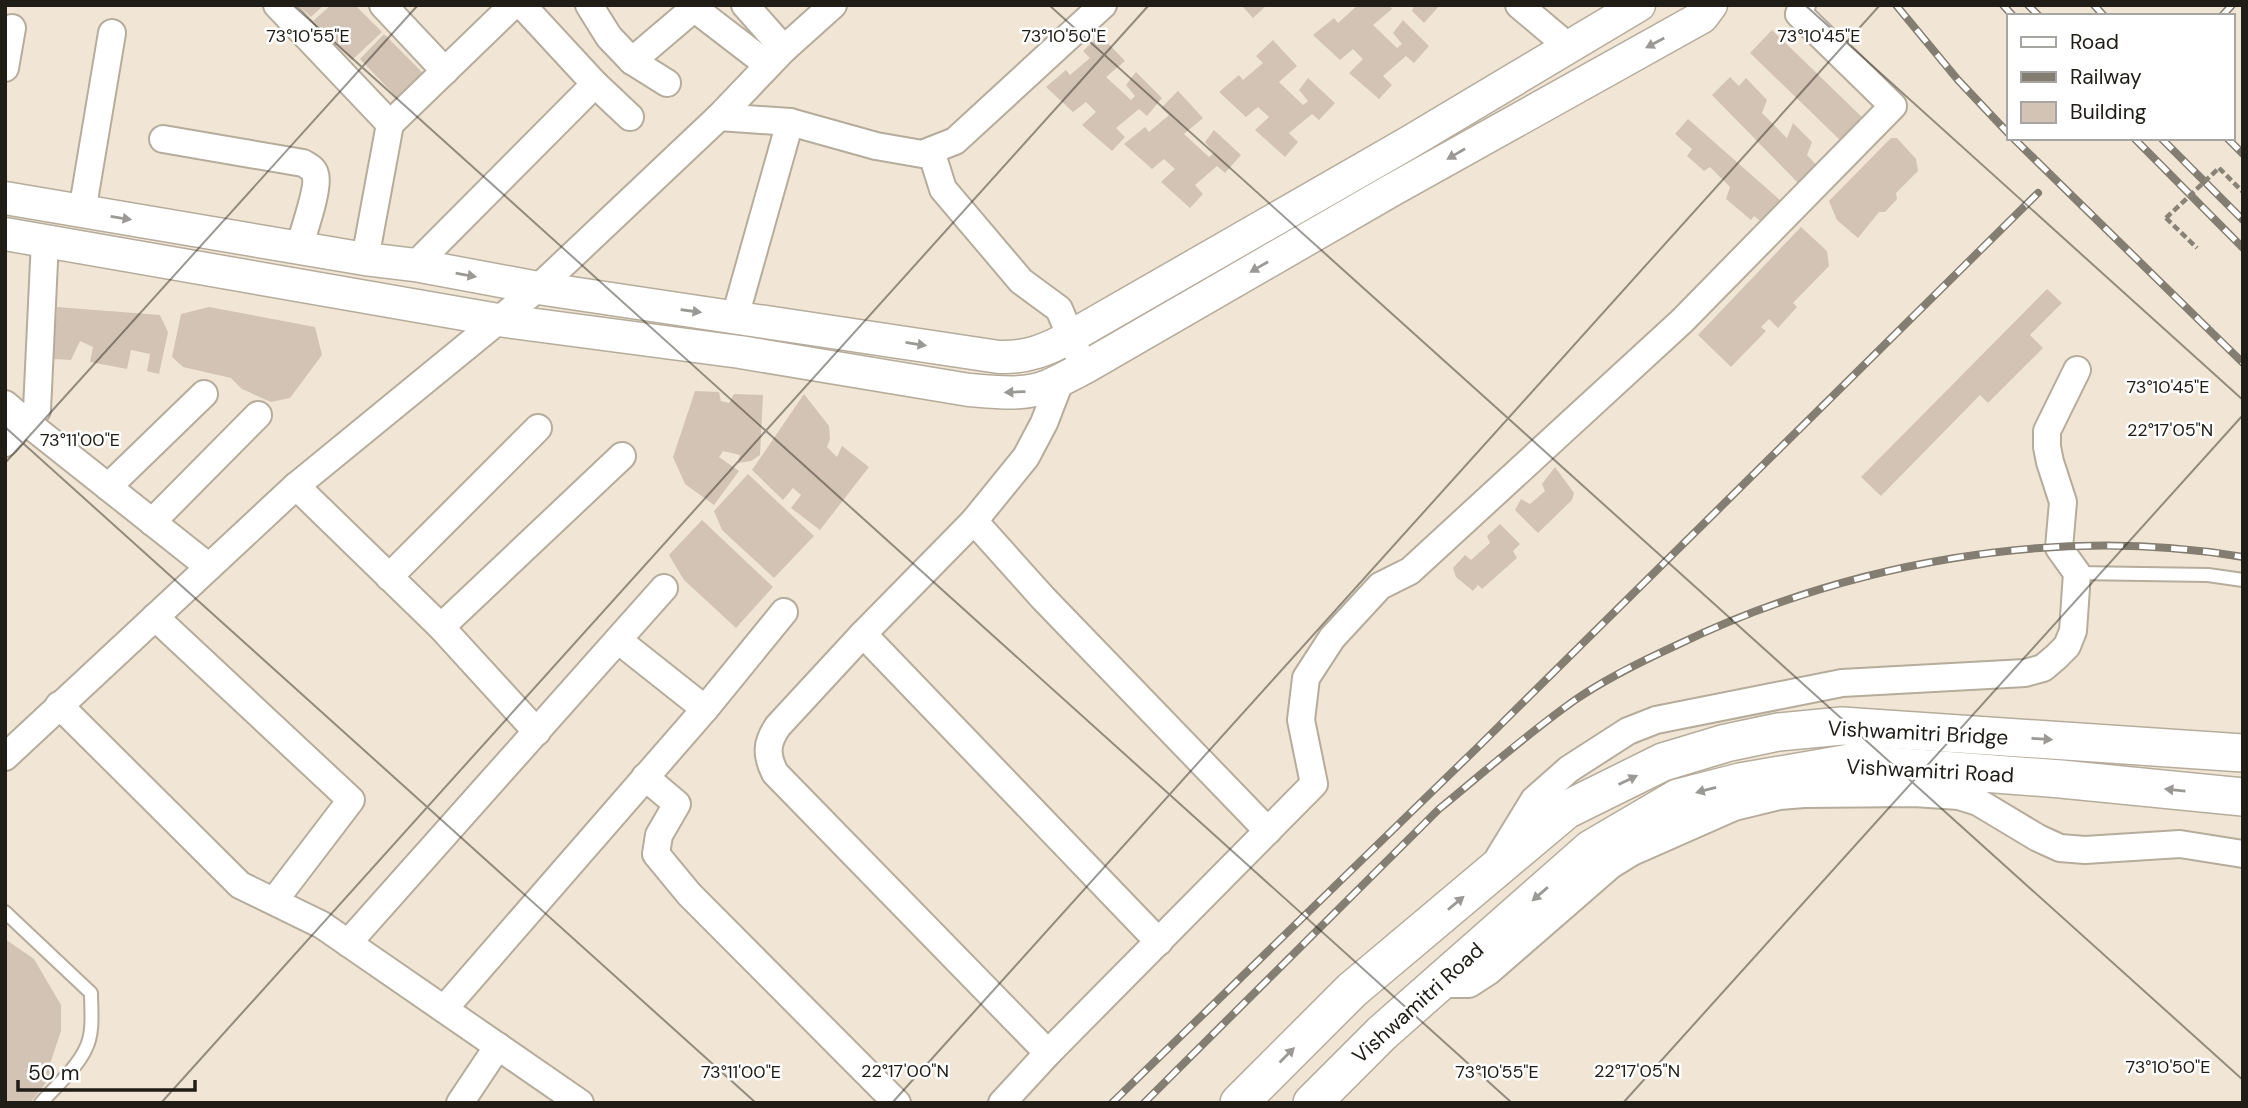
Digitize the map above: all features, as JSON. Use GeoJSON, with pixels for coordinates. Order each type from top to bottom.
{"type":"FeatureCollection","features":[{"type":"Feature","properties":{"kind":"main road","name":"Vishwamitri Bridge"},"geometry":{"type":"LineString","coordinates":[[1488,877],[1566,810],[1663,762],[1726,743],[1778,732],[1842,726],[2243,753]]}},
{"type":"Feature","properties":{"kind":"main road","name":"Vishwamitri Road"},"geometry":{"type":"LineString","coordinates":[[1312,1103],[1382,1033],[1591,849],[1678,798],[1740,782],[1850,763],[2061,779],[2243,797]]}},
{"type":"Feature","properties":{"kind":"main road"},"geometry":{"type":"LineString","coordinates":[[1239,1103],[1352,990],[1488,877]]}},
{"type":"Feature","properties":{"kind":"street"},"geometry":{"type":"LineString","coordinates":[[277,5],[390,124]]}},
{"type":"Feature","properties":{"kind":"street"},"geometry":{"type":"LineString","coordinates":[[383,5],[445,71]]}},
{"type":"Feature","properties":{"kind":"street"},"geometry":{"type":"LineString","coordinates":[[522,5],[595,84],[630,117]]}},
{"type":"Feature","properties":{"kind":"street"},"geometry":{"type":"LineString","coordinates":[[589,5],[609,37],[632,61],[667,83]]}},
{"type":"Feature","properties":{"kind":"street"},"geometry":{"type":"LineString","coordinates":[[745,5],[776,57]]}},
{"type":"Feature","properties":{"kind":"street"},"geometry":{"type":"LineString","coordinates":[[5,757],[296,486],[538,288],[833,5]]}},
{"type":"Feature","properties":{"kind":"street"},"geometry":{"type":"LineString","coordinates":[[719,117],[790,122],[876,146],[922,154],[955,141],[1103,5]]}},
{"type":"Feature","properties":{"kind":"street"},"geometry":{"type":"LineString","coordinates":[[1518,5],[1570,48]]}},
{"type":"Feature","properties":{"kind":"street"},"geometry":{"type":"LineString","coordinates":[[5,198],[415,265],[538,288],[999,357],[1014,357],[1034,354],[1070,337],[1570,48],[1639,5]]}},
{"type":"Feature","properties":{"kind":"street"},"geometry":{"type":"LineString","coordinates":[[5,234],[498,320],[740,352],[969,390],[1005,393],[1027,391],[1046,387],[1072,373],[1428,169],[1702,17],[1711,5]]}},
{"type":"Feature","properties":{"kind":"street"},"geometry":{"type":"LineString","coordinates":[[1003,1103],[1314,784],[1301,720],[1306,678],[1332,638],[1380,586],[1410,571],[1682,321],[1893,106],[1799,14],[1802,5]]}},
{"type":"Feature","properties":{"kind":"street"},"geometry":{"type":"LineString","coordinates":[[632,61],[692,7],[776,57]]}},
{"type":"Feature","properties":{"kind":"street"},"geometry":{"type":"LineString","coordinates":[[366,259],[390,124],[445,71],[497,11]]}},
{"type":"Feature","properties":{"kind":"street"},"geometry":{"type":"LineString","coordinates":[[5,68],[12,28]]}},
{"type":"Feature","properties":{"kind":"street"},"geometry":{"type":"LineString","coordinates":[[82,212],[112,33]]}},
{"type":"Feature","properties":{"kind":"street"},"geometry":{"type":"LineString","coordinates":[[415,265],[595,84]]}},
{"type":"Feature","properties":{"kind":"street"},"geometry":{"type":"LineString","coordinates":[[735,317],[790,122]]}},
{"type":"Feature","properties":{"kind":"street"},"geometry":{"type":"LineString","coordinates":[[163,139],[309,166],[315,171],[317,182],[299,248]]}},
{"type":"Feature","properties":{"kind":"street"},"geometry":{"type":"LineString","coordinates":[[931,151],[943,189],[1021,281],[1059,309],[1070,337],[1072,373],[1026,457],[974,521],[863,634],[778,726],[771,735],[768,758],[775,773],[1048,1054]]}},
{"type":"Feature","properties":{"kind":"street"},"geometry":{"type":"LineString","coordinates":[[15,413],[37,410],[45,240]]}},
{"type":"Feature","properties":{"kind":"street"},"geometry":{"type":"LineString","coordinates":[[1488,877],[1534,800],[1569,769],[1599,749],[1628,731],[1656,720],[1842,683],[2025,673],[2042,668],[2067,646],[2073,631],[2077,573],[2059,548],[2063,502],[2047,447],[2047,431],[2077,370]]}},
{"type":"Feature","properties":{"kind":"street"},"geometry":{"type":"LineString","coordinates":[[108,487],[204,394]]}},
{"type":"Feature","properties":{"kind":"street"},"geometry":{"type":"LineString","coordinates":[[5,443],[15,413]]}},
{"type":"Feature","properties":{"kind":"street"},"geometry":{"type":"LineString","coordinates":[[15,413],[209,566]]}},
{"type":"Feature","properties":{"kind":"street"},"geometry":{"type":"LineString","coordinates":[[152,522],[258,415]]}},
{"type":"Feature","properties":{"kind":"street"},"geometry":{"type":"LineString","coordinates":[[389,577],[538,428]]}},
{"type":"Feature","properties":{"kind":"street"},"geometry":{"type":"LineString","coordinates":[[441,627],[622,456]]}},
{"type":"Feature","properties":{"kind":"street"},"geometry":{"type":"LineString","coordinates":[[296,486],[441,627],[537,732]]}},
{"type":"Feature","properties":{"kind":"street"},"geometry":{"type":"LineString","coordinates":[[974,521],[1052,608],[1268,831]]}},
{"type":"Feature","properties":{"kind":"street"},"geometry":{"type":"LineString","coordinates":[[348,943],[664,588]]}},
{"type":"Feature","properties":{"kind":"street"},"geometry":{"type":"LineString","coordinates":[[444,1009],[705,709],[784,612]]}},
{"type":"Feature","properties":{"kind":"street"},"geometry":{"type":"LineString","coordinates":[[155,617],[351,800],[274,901]]}},
{"type":"Feature","properties":{"kind":"street"},"geometry":{"type":"LineString","coordinates":[[863,634],[1159,942]]}},
{"type":"Feature","properties":{"kind":"street"},"geometry":{"type":"LineString","coordinates":[[618,640],[705,709]]}},
{"type":"Feature","properties":{"kind":"street"},"geometry":{"type":"LineString","coordinates":[[59,705],[240,885],[322,925],[580,1103]]}},
{"type":"Feature","properties":{"kind":"street"},"geometry":{"type":"LineString","coordinates":[[645,777],[677,804],[659,835],[656,854],[689,894],[897,1103]]}},
{"type":"Feature","properties":{"kind":"street"},"geometry":{"type":"LineString","coordinates":[[1438,984],[1469,984],[1489,971],[1611,865],[1632,852],[1734,807],[1779,796],[1914,793],[1959,796],[1978,802],[2060,848],[2085,850],[2180,844],[2243,854]]}},
{"type":"Feature","properties":{"kind":"street"},"geometry":{"type":"LineString","coordinates":[[460,1103],[498,1046]]}},
{"type":"Feature","properties":{"kind":"lane"},"geometry":{"type":"LineString","coordinates":[[2077,573],[2208,575],[2243,580]]}},
{"type":"Feature","properties":{"kind":"lane"},"geometry":{"type":"LineString","coordinates":[[5,912],[91,993],[91,1024],[87,1047],[41,1103]]}},
{"type":"Feature","properties":{"kind":"path"},"geometry":{"type":"LineString","coordinates":[[2197,248],[2166,218],[2219,168],[2243,192]]}},
{"type":"Feature","properties":{"kind":"building"},"geometry":{"type":"Polygon","coordinates":[[[298,5],[324,5],[311,17],[298,5]]]}},
{"type":"Feature","properties":{"kind":"building"},"geometry":{"type":"Polygon","coordinates":[[[331,5],[355,5],[382,32],[352,60],[313,21],[331,5]]]}},
{"type":"Feature","properties":{"kind":"building"},"geometry":{"type":"Polygon","coordinates":[[[1241,5],[1267,5],[1253,18],[1241,5]]]}},
{"type":"Feature","properties":{"kind":"building"},"geometry":{"type":"Polygon","coordinates":[[[1358,5],[1389,5],[1392,9],[1373,25],[1397,48],[1402,44],[1393,33],[1403,20],[1429,46],[1414,63],[1406,56],[1383,76],[1392,85],[1379,99],[1349,73],[1363,59],[1353,49],[1340,60],[1313,35],[1334,18],[1338,23],[1358,5]]]}},
{"type":"Feature","properties":{"kind":"building"},"geometry":{"type":"Polygon","coordinates":[[[1414,5],[1440,5],[1424,23],[1412,11],[1414,5]]]}},
{"type":"Feature","properties":{"kind":"building"},"geometry":{"type":"Polygon","coordinates":[[[1772,30],[1866,121],[1844,144],[1750,53],[1772,30]]]}},
{"type":"Feature","properties":{"kind":"building"},"geometry":{"type":"Polygon","coordinates":[[[384,34],[428,78],[403,104],[360,59],[384,34]]]}},
{"type":"Feature","properties":{"kind":"building"},"geometry":{"type":"Polygon","coordinates":[[[1100,35],[1125,61],[1106,77],[1131,100],[1135,96],[1126,85],[1136,72],[1162,98],[1147,116],[1139,109],[1116,128],[1125,137],[1112,151],[1082,125],[1096,112],[1086,102],[1073,112],[1046,87],[1066,70],[1070,75],[1090,58],[1083,51],[1100,35]]]}},
{"type":"Feature","properties":{"kind":"building"},"geometry":{"type":"Polygon","coordinates":[[[1273,40],[1297,66],[1279,82],[1303,105],[1308,101],[1299,90],[1308,78],[1335,103],[1319,120],[1312,114],[1289,133],[1298,142],[1285,157],[1255,130],[1269,117],[1258,107],[1246,117],[1219,92],[1239,75],[1243,80],[1263,63],[1256,56],[1273,40]]]}},
{"type":"Feature","properties":{"kind":"building"},"geometry":{"type":"Polygon","coordinates":[[[1730,77],[1739,86],[1746,78],[1767,100],[1762,113],[1787,138],[1793,123],[1812,142],[1807,155],[1822,171],[1804,189],[1712,95],[1730,77]]]}},
{"type":"Feature","properties":{"kind":"building"},"geometry":{"type":"Polygon","coordinates":[[[1178,91],[1203,118],[1184,134],[1209,157],[1214,153],[1205,142],[1214,130],[1241,155],[1225,173],[1217,166],[1195,185],[1203,194],[1190,208],[1161,182],[1175,169],[1164,159],[1152,169],[1124,144],[1145,127],[1149,132],[1169,115],[1161,108],[1178,91]]]}},
{"type":"Feature","properties":{"kind":"building"},"geometry":{"type":"Polygon","coordinates":[[[1688,119],[1781,201],[1779,209],[1765,225],[1754,216],[1751,220],[1726,199],[1730,187],[1710,167],[1704,171],[1687,156],[1692,149],[1675,134],[1688,119]]]}},
{"type":"Feature","properties":{"kind":"building"},"geometry":{"type":"Polygon","coordinates":[[[1891,138],[1897,138],[1916,159],[1918,171],[1896,193],[1897,199],[1885,212],[1879,212],[1858,238],[1837,220],[1829,201],[1891,138]]]}},
{"type":"Feature","properties":{"kind":"building"},"geometry":{"type":"Polygon","coordinates":[[[1801,227],[1827,251],[1829,266],[1793,303],[1797,307],[1778,328],[1769,319],[1761,327],[1766,331],[1731,367],[1698,335],[1801,227]]]}},
{"type":"Feature","properties":{"kind":"building"},"geometry":{"type":"Polygon","coordinates":[[[2047,289],[2062,303],[2030,335],[2043,348],[1988,403],[1980,395],[1881,496],[1861,477],[2047,289]]]}},
{"type":"Feature","properties":{"kind":"building"},"geometry":{"type":"Polygon","coordinates":[[[57,307],[160,315],[168,332],[159,374],[147,371],[150,354],[131,350],[127,369],[90,362],[93,347],[80,341],[71,360],[53,359],[57,307]]]}},
{"type":"Feature","properties":{"kind":"building"},"geometry":{"type":"Polygon","coordinates":[[[209,307],[315,327],[322,355],[290,398],[271,402],[242,389],[231,378],[183,367],[172,357],[181,314],[209,307]]]}},
{"type":"Feature","properties":{"kind":"building"},"geometry":{"type":"Polygon","coordinates":[[[695,391],[719,392],[721,401],[729,403],[734,394],[763,395],[760,455],[751,461],[738,463],[740,455],[723,451],[719,457],[739,471],[714,505],[685,484],[673,457],[695,391]]]}},
{"type":"Feature","properties":{"kind":"building"},"geometry":{"type":"Polygon","coordinates":[[[804,394],[829,426],[830,439],[827,447],[837,457],[842,446],[869,467],[820,530],[791,508],[801,495],[793,488],[783,500],[752,470],[804,394]]]}},
{"type":"Feature","properties":{"kind":"building"},"geometry":{"type":"Polygon","coordinates":[[[1555,467],[1574,493],[1572,500],[1538,533],[1515,510],[1521,499],[1530,504],[1545,491],[1542,484],[1555,467]]]}},
{"type":"Feature","properties":{"kind":"building"},"geometry":{"type":"Polygon","coordinates":[[[748,474],[814,536],[774,578],[722,530],[714,511],[748,474]]]}},
{"type":"Feature","properties":{"kind":"building"},"geometry":{"type":"Polygon","coordinates":[[[702,520],[773,587],[736,628],[684,580],[669,555],[702,520]]]}},
{"type":"Feature","properties":{"kind":"building"},"geometry":{"type":"Polygon","coordinates":[[[1500,524],[1520,544],[1513,551],[1517,558],[1482,589],[1478,585],[1473,591],[1456,577],[1453,568],[1465,555],[1471,560],[1490,543],[1487,536],[1500,524]]]}},
{"type":"Feature","properties":{"kind":"building"},"geometry":{"type":"Polygon","coordinates":[[[5,939],[34,959],[61,1005],[61,1031],[49,1067],[52,1075],[30,1103],[5,1103],[5,939]]]}},
{"type":"Feature","properties":{"kind":"railway"},"geometry":{"type":"LineString","coordinates":[[1896,5],[1958,80],[2007,132]]}},
{"type":"Feature","properties":{"kind":"railway"},"geometry":{"type":"LineString","coordinates":[[2003,5],[2011,14]]}},
{"type":"Feature","properties":{"kind":"railway"},"geometry":{"type":"LineString","coordinates":[[2028,5],[2037,14]]}},
{"type":"Feature","properties":{"kind":"railway"},"geometry":{"type":"LineString","coordinates":[[2094,5],[2102,14]]}},
{"type":"Feature","properties":{"kind":"railway"},"geometry":{"type":"LineString","coordinates":[[2224,14],[2232,5]]}},
{"type":"Feature","properties":{"kind":"railway"},"geometry":{"type":"LineString","coordinates":[[2015,140],[2243,363]]}},
{"type":"Feature","properties":{"kind":"railway"},"geometry":{"type":"LineString","coordinates":[[2136,140],[2243,248]]}},
{"type":"Feature","properties":{"kind":"railway"},"geometry":{"type":"LineString","coordinates":[[2163,140],[2243,220]]}},
{"type":"Feature","properties":{"kind":"railway"},"geometry":{"type":"LineString","coordinates":[[2229,140],[2243,154]]}},
{"type":"Feature","properties":{"kind":"railway"},"geometry":{"type":"LineString","coordinates":[[1112,1103],[1480,745],[2038,193]]}},
{"type":"Feature","properties":{"kind":"railway"},"geometry":{"type":"LineString","coordinates":[[1144,1103],[1439,809],[1557,713],[1600,684],[1638,664],[1743,616],[1811,592],[1881,573],[1953,558],[2026,549],[2099,546],[2171,548],[2243,557]]}}]}
